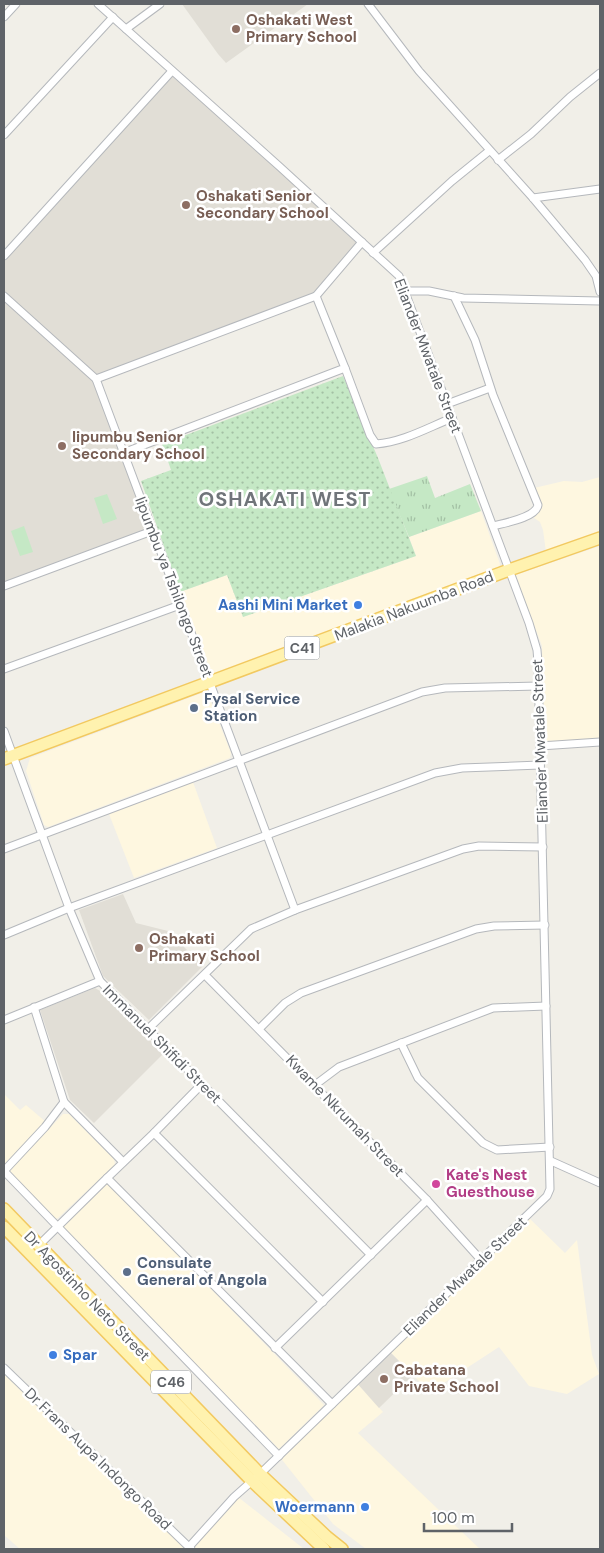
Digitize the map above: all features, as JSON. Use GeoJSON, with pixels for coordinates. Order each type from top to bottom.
{"type":"FeatureCollection","features":[{"type":"Feature","properties":{"kind":"main road","name":"Malakia Nakuumba Road"},"geometry":{"type":"LineString","coordinates":[[8,758],[509,570],[600,538]]}},
{"type":"Feature","properties":{"kind":"main road","name":"Dr Agostinho Neto Street"},"geometry":{"type":"LineString","coordinates":[[4,1209],[34,1250],[324,1549]]}},
{"type":"Feature","properties":{"kind":"main road","name":"Dr Agostinho Neto Street"},"geometry":{"type":"LineString","coordinates":[[4,1227],[34,1250]]}},
{"type":"Feature","properties":{"kind":"main road","name":"Dr Agostinho Neto Street"},"geometry":{"type":"LineString","coordinates":[[256,1478],[342,1549]]}},
{"type":"Feature","properties":{"kind":"street"},"geometry":{"type":"LineString","coordinates":[[4,17],[16,4]]}},
{"type":"Feature","properties":{"kind":"street","name":"Eliander Mwatale Street"},"geometry":{"type":"LineString","coordinates":[[98,4],[399,276],[493,526],[537,650],[551,1161],[550,1189],[547,1196],[279,1456],[234,1496],[190,1548]]}},
{"type":"Feature","properties":{"kind":"street"},"geometry":{"type":"LineString","coordinates":[[126,29],[160,4]]}},
{"type":"Feature","properties":{"kind":"street"},"geometry":{"type":"LineString","coordinates":[[368,4],[419,71],[586,260],[596,276],[600,292]]}},
{"type":"Feature","properties":{"kind":"street"},"geometry":{"type":"LineString","coordinates":[[4,134],[112,17]]}},
{"type":"Feature","properties":{"kind":"street"},"geometry":{"type":"LineString","coordinates":[[4,256],[172,71]]}},
{"type":"Feature","properties":{"kind":"street"},"geometry":{"type":"LineString","coordinates":[[498,160],[531,134],[570,97],[600,73]]}},
{"type":"Feature","properties":{"kind":"street"},"geometry":{"type":"LineString","coordinates":[[374,252],[489,151]]}},
{"type":"Feature","properties":{"kind":"street"},"geometry":{"type":"LineString","coordinates":[[533,198],[600,189]]}},
{"type":"Feature","properties":{"kind":"street"},"geometry":{"type":"LineString","coordinates":[[96,379],[316,296],[362,242]]}},
{"type":"Feature","properties":{"kind":"street"},"geometry":{"type":"LineString","coordinates":[[405,291],[430,291],[454,296],[600,301]]}},
{"type":"Feature","properties":{"kind":"street","name":"Iipumbu ya Tshilongo Street"},"geometry":{"type":"LineString","coordinates":[[4,296],[96,379],[268,835],[294,910]]}},
{"type":"Feature","properties":{"kind":"street"},"geometry":{"type":"LineString","coordinates":[[316,296],[370,435],[376,444],[388,443],[404,438],[452,418]]}},
{"type":"Feature","properties":{"kind":"street"},"geometry":{"type":"LineString","coordinates":[[454,296],[475,340],[490,388],[538,504],[534,512],[526,516],[493,526]]}},
{"type":"Feature","properties":{"kind":"street"},"geometry":{"type":"LineString","coordinates":[[124,453],[345,368]]}},
{"type":"Feature","properties":{"kind":"street"},"geometry":{"type":"LineString","coordinates":[[447,404],[490,388]]}},
{"type":"Feature","properties":{"kind":"street"},"geometry":{"type":"LineString","coordinates":[[4,586],[152,531]]}},
{"type":"Feature","properties":{"kind":"street"},"geometry":{"type":"LineString","coordinates":[[4,669],[180,604]]}},
{"type":"Feature","properties":{"kind":"street"},"geometry":{"type":"LineString","coordinates":[[4,849],[434,689],[538,686]]}},
{"type":"Feature","properties":{"kind":"street","name":"Immanuel Shifidi Street"},"geometry":{"type":"LineString","coordinates":[[4,731],[8,758],[42,834],[69,908],[100,981],[371,1255]]}},
{"type":"Feature","properties":{"kind":"street"},"geometry":{"type":"LineString","coordinates":[[540,746],[600,742]]}},
{"type":"Feature","properties":{"kind":"street"},"geometry":{"type":"LineString","coordinates":[[4,935],[69,908],[448,769],[540,765]]}},
{"type":"Feature","properties":{"kind":"street"},"geometry":{"type":"LineString","coordinates":[[148,1030],[251,929],[294,910],[463,849],[479,846],[543,847]]}},
{"type":"Feature","properties":{"kind":"street"},"geometry":{"type":"LineString","coordinates":[[259,1029],[285,1003],[301,993],[476,929],[494,926],[545,925]]}},
{"type":"Feature","properties":{"kind":"street","name":"Kwame Nkrumah Street"},"geometry":{"type":"LineString","coordinates":[[205,975],[427,1200],[481,1260]]}},
{"type":"Feature","properties":{"kind":"street"},"geometry":{"type":"LineString","coordinates":[[4,1020],[100,981]]}},
{"type":"Feature","properties":{"kind":"street"},"geometry":{"type":"LineString","coordinates":[[315,1085],[339,1067],[493,1008],[546,1006]]}},
{"type":"Feature","properties":{"kind":"street"},"geometry":{"type":"LineString","coordinates":[[34,1007],[64,1102],[123,1162]]}},
{"type":"Feature","properties":{"kind":"street"},"geometry":{"type":"LineString","coordinates":[[401,1043],[418,1078],[483,1144],[497,1150],[550,1147]]}},
{"type":"Feature","properties":{"kind":"street"},"geometry":{"type":"LineString","coordinates":[[34,1250],[202,1084]]}},
{"type":"Feature","properties":{"kind":"street"},"geometry":{"type":"LineString","coordinates":[[64,1102],[46,1127],[4,1171],[279,1456]]}},
{"type":"Feature","properties":{"kind":"street"},"geometry":{"type":"LineString","coordinates":[[154,1133],[323,1302]]}},
{"type":"Feature","properties":{"kind":"street"},"geometry":{"type":"LineString","coordinates":[[551,1161],[600,1183]]}},
{"type":"Feature","properties":{"kind":"street"},"geometry":{"type":"LineString","coordinates":[[106,1178],[332,1404]]}},
{"type":"Feature","properties":{"kind":"street"},"geometry":{"type":"LineString","coordinates":[[275,1348],[427,1200]]}},
{"type":"Feature","properties":{"kind":"street","name":"Dr Frans Aupa Indongo Road"},"geometry":{"type":"LineString","coordinates":[[4,1368],[190,1548]]}},
{"type":"Feature","properties":{"kind":"shaded area","name":"Oshakati West Primary School"},"geometry":{"type":"Polygon","coordinates":[[[182,4],[308,4],[226,63],[182,4]]]}},
{"type":"Feature","properties":{"kind":"shaded area","name":"Oshakati Senior Secondary School"},"geometry":{"type":"Polygon","coordinates":[[[172,71],[362,242],[316,296],[96,379],[152,531],[4,586],[4,256],[172,71]]]}},
{"type":"Feature","properties":{"kind":"shaded area"},"geometry":{"type":"Polygon","coordinates":[[[600,477],[600,534],[546,552],[543,530],[540,522],[534,518],[540,510],[540,503],[534,488],[564,481],[582,482],[600,477]]]}},
{"type":"Feature","properties":{"kind":"shaded area"},"geometry":{"type":"Polygon","coordinates":[[[481,511],[500,564],[498,569],[212,677],[180,592],[227,575],[243,617],[416,556],[409,537],[481,511]]]}},
{"type":"Feature","properties":{"kind":"shaded area"},"geometry":{"type":"Polygon","coordinates":[[[600,546],[600,742],[544,745],[542,646],[515,575],[600,546]]]}},
{"type":"Feature","properties":{"kind":"shaded area"},"geometry":{"type":"Polygon","coordinates":[[[202,693],[209,697],[231,753],[230,758],[48,827],[44,825],[26,771],[30,758],[202,693]]]}},
{"type":"Feature","properties":{"kind":"shaded area"},"geometry":{"type":"Polygon","coordinates":[[[193,782],[217,848],[134,878],[109,814],[193,782]]]}},
{"type":"Feature","properties":{"kind":"shaded area","name":"Oshakati Primary School"},"geometry":{"type":"Polygon","coordinates":[[[123,894],[136,923],[168,931],[203,966],[149,1020],[103,976],[79,910],[123,894]]]}},
{"type":"Feature","properties":{"kind":"shaded area"},"geometry":{"type":"Polygon","coordinates":[[[95,988],[107,995],[163,1054],[94,1123],[70,1100],[40,1010],[95,988]]]}},
{"type":"Feature","properties":{"kind":"shaded area"},"geometry":{"type":"Polygon","coordinates":[[[4,1094],[20,1110],[26,1105],[46,1122],[4,1166],[4,1094]]]}},
{"type":"Feature","properties":{"kind":"shaded area"},"geometry":{"type":"Polygon","coordinates":[[[63,1114],[69,1114],[114,1159],[115,1165],[55,1219],[8,1172],[63,1114]]]}},
{"type":"Feature","properties":{"kind":"shaded area"},"geometry":{"type":"Polygon","coordinates":[[[107,1182],[324,1405],[279,1449],[61,1226],[107,1182]]]}},
{"type":"Feature","properties":{"kind":"shaded area"},"geometry":{"type":"Polygon","coordinates":[[[527,1216],[565,1253],[577,1240],[592,1355],[599,1374],[567,1394],[529,1386],[499,1347],[430,1392],[388,1350],[527,1216]]]}},
{"type":"Feature","properties":{"kind":"shaded area","name":"Cabatana Private School"},"geometry":{"type":"Polygon","coordinates":[[[388,1350],[413,1375],[379,1408],[356,1382],[388,1350]]]}},
{"type":"Feature","properties":{"kind":"shaded area"},"geometry":{"type":"Polygon","coordinates":[[[4,1368],[189,1547],[238,1497],[304,1549],[20,1549],[4,1535],[4,1368]]]}},
{"type":"Feature","properties":{"kind":"shaded area"},"geometry":{"type":"Polygon","coordinates":[[[356,1382],[383,1412],[358,1433],[480,1549],[366,1549],[333,1524],[279,1456],[356,1382]]]}},
{"type":"Feature","properties":{"kind":"green space"},"geometry":{"type":"Polygon","coordinates":[[[343,376],[378,458],[416,556],[243,617],[227,575],[180,592],[141,481],[171,470],[162,444],[343,376]]]}},
{"type":"Feature","properties":{"kind":"green space"},"geometry":{"type":"Polygon","coordinates":[[[427,476],[435,498],[470,484],[481,511],[409,537],[389,489],[427,476]]]}},
{"type":"Feature","properties":{"kind":"green space"},"geometry":{"type":"Polygon","coordinates":[[[107,494],[117,519],[103,524],[94,498],[107,494]]]}},
{"type":"Feature","properties":{"kind":"green space"},"geometry":{"type":"Polygon","coordinates":[[[24,526],[33,552],[20,556],[11,531],[24,526]]]}},
{"type":"Feature","properties":{"kind":"place","name":"Oshakati West Primary School"},"geometry":{"type":"Point","coordinates":[236,29]}},
{"type":"Feature","properties":{"kind":"place","name":"Oshakati Senior Secondary School"},"geometry":{"type":"Point","coordinates":[186,205]}},
{"type":"Feature","properties":{"kind":"place","name":"Iipumbu Senior Secondary School"},"geometry":{"type":"Point","coordinates":[62,446]}},
{"type":"Feature","properties":{"kind":"place","name":"Aashi Mini Market"},"geometry":{"type":"Point","coordinates":[358,605]}},
{"type":"Feature","properties":{"kind":"place","name":"Fysal Service Station"},"geometry":{"type":"Point","coordinates":[194,708]}},
{"type":"Feature","properties":{"kind":"place","name":"Oshakati Primary School"},"geometry":{"type":"Point","coordinates":[139,948]}},
{"type":"Feature","properties":{"kind":"place","name":"Kate's Nest Guesthouse"},"geometry":{"type":"Point","coordinates":[436,1184]}},
{"type":"Feature","properties":{"kind":"place","name":"Consulate General of Angola"},"geometry":{"type":"Point","coordinates":[127,1272]}},
{"type":"Feature","properties":{"kind":"place","name":"Spar"},"geometry":{"type":"Point","coordinates":[53,1355]}},
{"type":"Feature","properties":{"kind":"place","name":"Cabatana Private School"},"geometry":{"type":"Point","coordinates":[384,1379]}},
{"type":"Feature","properties":{"kind":"place","name":"Woermann"},"geometry":{"type":"Point","coordinates":[365,1507]}},
{"type":"Feature","properties":{"kind":"district","name":"OSHAKATI WEST"},"geometry":{"type":"Point","coordinates":[285,499]}}]}
